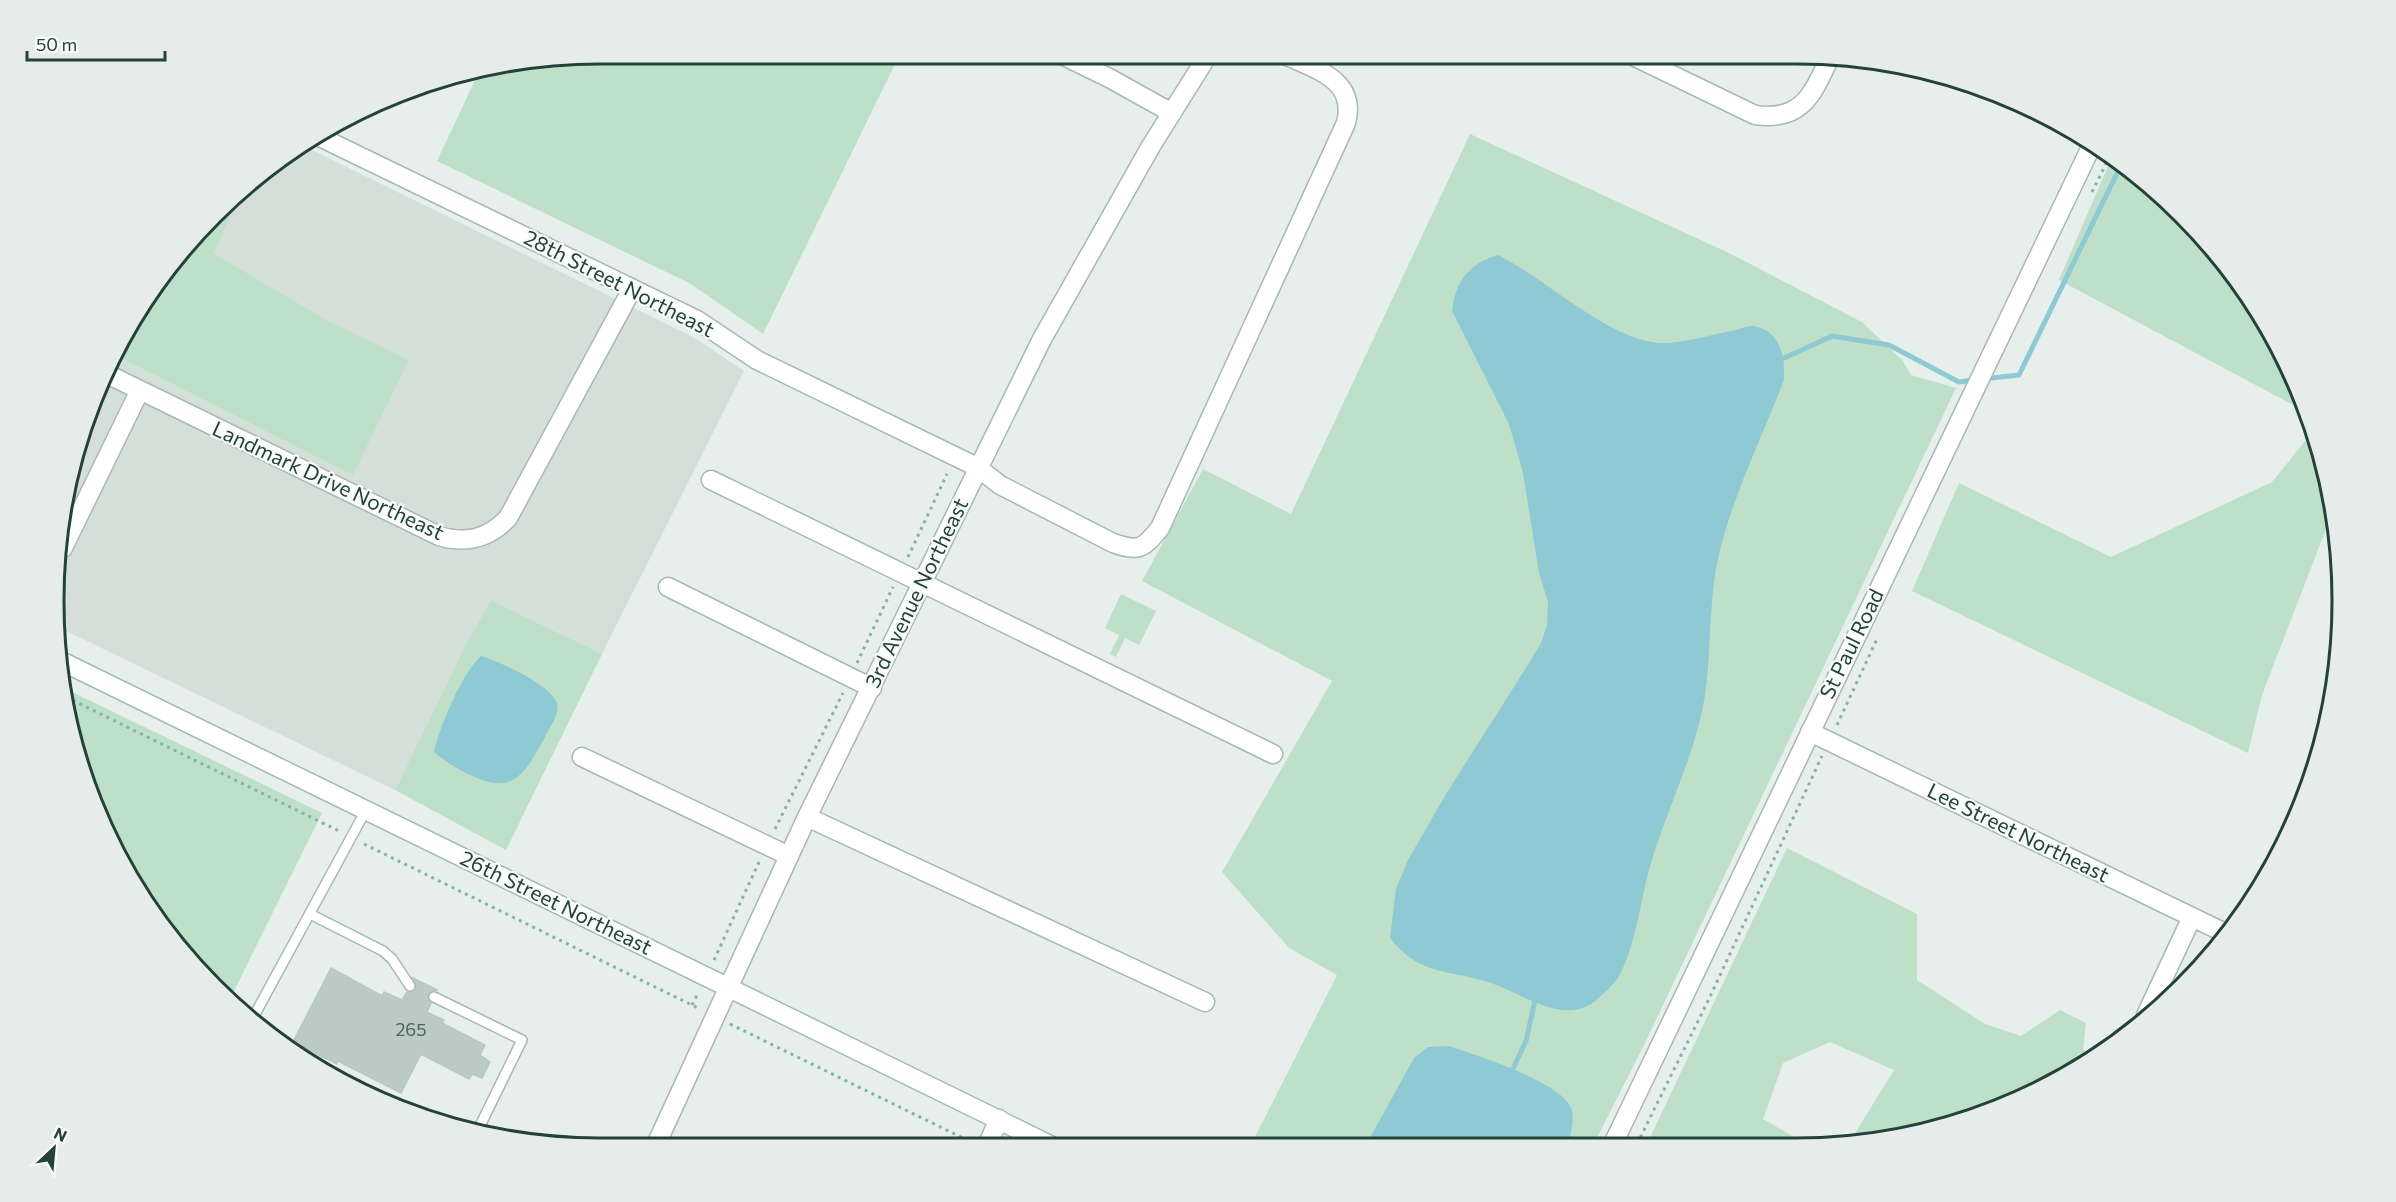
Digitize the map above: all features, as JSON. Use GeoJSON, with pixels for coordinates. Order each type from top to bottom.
{"type":"FeatureCollection","features":[{"type":"Feature","properties":{"kind":"street"},"geometry":{"type":"LineString","coordinates":[[1080,64],[1172,113]]}},
{"type":"Feature","properties":{"kind":"street","name":"3rd Avenue Northeast"},"geometry":{"type":"LineString","coordinates":[[659,1138],[807,817],[872,688],[977,467],[1048,329],[1202,64]]}},
{"type":"Feature","properties":{"kind":"street","name":"28th Street Northeast"},"geometry":{"type":"LineString","coordinates":[[326,140],[697,320],[757,360],[956,456],[977,467],[1000,485],[1113,543],[1131,549],[1144,546],[1160,528],[1346,123],[1350,109],[1345,93],[1335,80],[1303,64]]}},
{"type":"Feature","properties":{"kind":"street"},"geometry":{"type":"LineString","coordinates":[[1650,64],[1755,115],[1770,117],[1785,115],[1808,100],[1826,66]]}},
{"type":"Feature","properties":{"kind":"street","name":"St Paul Road"},"geometry":{"type":"LineString","coordinates":[[1615,1138],[2089,152]]}},
{"type":"Feature","properties":{"kind":"street","name":"Landmark Drive Northeast"},"geometry":{"type":"LineString","coordinates":[[114,377],[439,536],[460,540],[474,539],[493,531],[507,518],[632,289]]}},
{"type":"Feature","properties":{"kind":"street"},"geometry":{"type":"LineString","coordinates":[[73,510],[140,390]]}},
{"type":"Feature","properties":{"kind":"street"},"geometry":{"type":"LineString","coordinates":[[711,480],[1273,754]]}},
{"type":"Feature","properties":{"kind":"street"},"geometry":{"type":"LineString","coordinates":[[668,587],[872,688]]}},
{"type":"Feature","properties":{"kind":"street","name":"26th Street Northeast"},"geometry":{"type":"LineString","coordinates":[[68,665],[1036,1138]]}},
{"type":"Feature","properties":{"kind":"street","name":"Lee Street Northeast"},"geometry":{"type":"LineString","coordinates":[[1810,732],[2219,930]]}},
{"type":"Feature","properties":{"kind":"street"},"geometry":{"type":"LineString","coordinates":[[582,757],[789,856]]}},
{"type":"Feature","properties":{"kind":"street"},"geometry":{"type":"LineString","coordinates":[[807,817],[1204,1002]]}},
{"type":"Feature","properties":{"kind":"street"},"geometry":{"type":"LineString","coordinates":[[2153,1000],[2192,917]]}},
{"type":"Feature","properties":{"kind":"street"},"geometry":{"type":"LineString","coordinates":[[991,1138],[999,1119]]}},
{"type":"Feature","properties":{"kind":"lane"},"geometry":{"type":"LineString","coordinates":[[256,1012],[366,810]]}},
{"type":"Feature","properties":{"kind":"lane"},"geometry":{"type":"LineString","coordinates":[[310,914],[383,951],[392,959],[410,986]]}},
{"type":"Feature","properties":{"kind":"lane"},"geometry":{"type":"LineString","coordinates":[[434,997],[522,1040],[481,1124]]}},
{"type":"Feature","properties":{"kind":"path"},"geometry":{"type":"LineString","coordinates":[[2090,195],[2106,164]]}},
{"type":"Feature","properties":{"kind":"path"},"geometry":{"type":"LineString","coordinates":[[692,1005],[956,456]]}},
{"type":"Feature","properties":{"kind":"path"},"geometry":{"type":"LineString","coordinates":[[1640,1138],[1708,1001],[1878,638]]}},
{"type":"Feature","properties":{"kind":"path"},"geometry":{"type":"LineString","coordinates":[[74,701],[963,1138]]}},
{"type":"Feature","properties":{"kind":"shaded area"},"geometry":{"type":"Polygon","coordinates":[[[311,150],[695,338],[744,371],[602,654],[491,600],[467,642],[395,790],[66,631],[64,601],[66,566],[75,496],[93,429],[120,364],[155,303],[198,247],[247,198],[274,175],[311,150]]]}},
{"type":"Feature","properties":{"kind":"green space"},"geometry":{"type":"Polygon","coordinates":[[[601,64],[895,64],[763,334],[691,284],[437,161],[475,80],[496,75],[531,69],[601,64]]]}},
{"type":"Feature","properties":{"kind":"green space"},"geometry":{"type":"Polygon","coordinates":[[[1470,134],[1729,253],[1862,322],[1903,361],[1911,375],[1956,388],[1645,1043],[1597,1138],[1255,1138],[1337,975],[1289,948],[1222,872],[1332,681],[1142,581],[1203,469],[1291,514],[1470,134]]]}},
{"type":"Feature","properties":{"kind":"green space"},"geometry":{"type":"Polygon","coordinates":[[[2108,166],[2149,198],[2174,222],[2221,274],[2260,333],[2295,406],[2059,280],[2108,166]]]}},
{"type":"Feature","properties":{"kind":"green space"},"geometry":{"type":"Polygon","coordinates":[[[231,214],[214,254],[330,322],[409,360],[353,475],[123,359],[136,333],[175,274],[231,214]]]}},
{"type":"Feature","properties":{"kind":"green space"},"geometry":{"type":"Polygon","coordinates":[[[2306,440],[2321,496],[2326,528],[2262,695],[2248,753],[1912,591],[1959,483],[2111,557],[2272,482],[2306,440]]]}},
{"type":"Feature","properties":{"kind":"green space"},"geometry":{"type":"Polygon","coordinates":[[[1121,594],[1156,611],[1139,645],[1125,638],[1116,657],[1110,654],[1119,635],[1105,628],[1121,594]]]}},
{"type":"Feature","properties":{"kind":"green space"},"geometry":{"type":"Polygon","coordinates":[[[491,600],[602,654],[506,850],[395,790],[467,642],[491,600]]]}},
{"type":"Feature","properties":{"kind":"green space"},"geometry":{"type":"Polygon","coordinates":[[[73,692],[322,813],[234,991],[175,928],[136,869],[105,806],[93,773],[73,692]]]}},
{"type":"Feature","properties":{"kind":"green space"},"geometry":{"type":"Polygon","coordinates":[[[1787,848],[1917,914],[1917,980],[1985,1024],[2021,1036],[2060,1010],[2086,1023],[2083,1050],[2086,1051],[2063,1066],[2000,1097],[1934,1119],[1855,1134],[1894,1070],[1830,1042],[1783,1063],[1763,1119],[1796,1138],[1650,1138],[1787,848]]]}},
{"type":"Feature","properties":{"kind":"water"},"geometry":{"type":"Polygon","coordinates":[[[1498,255],[1598,319],[1639,339],[1659,343],[1676,342],[1754,326],[1770,333],[1776,339],[1784,363],[1784,380],[1741,485],[1720,550],[1716,568],[1707,677],[1701,717],[1651,863],[1630,949],[1619,976],[1607,990],[1594,1002],[1582,1008],[1569,1010],[1542,1005],[1491,983],[1425,966],[1401,951],[1390,938],[1396,889],[1408,860],[1446,794],[1541,643],[1547,625],[1548,602],[1539,573],[1523,473],[1509,424],[1452,311],[1456,291],[1465,275],[1479,263],[1498,255]]]}},
{"type":"Feature","properties":{"kind":"water"},"geometry":{"type":"Polygon","coordinates":[[[481,656],[511,668],[535,682],[553,696],[558,707],[554,720],[534,756],[520,775],[508,782],[490,782],[480,779],[459,769],[434,752],[452,701],[466,675],[481,656]]]}},
{"type":"Feature","properties":{"kind":"water"},"geometry":{"type":"Polygon","coordinates":[[[1449,1046],[1516,1071],[1552,1089],[1564,1098],[1571,1108],[1573,1117],[1569,1138],[1370,1138],[1414,1058],[1428,1047],[1449,1046]]]}},
{"type":"Feature","properties":{"kind":"building"},"geometry":{"type":"Polygon","coordinates":[[[331,968],[382,996],[384,992],[402,1000],[407,992],[416,989],[413,978],[437,990],[428,994],[431,1003],[427,1012],[444,1020],[442,1023],[485,1045],[480,1055],[490,1062],[482,1078],[472,1074],[469,1079],[421,1054],[401,1093],[338,1061],[337,1064],[294,1041],[331,968]]]}},
{"type":"Feature","properties":{"kind":"waterway"},"geometry":{"type":"LineString","coordinates":[[1983,379],[2019,375],[2118,172]]}},
{"type":"Feature","properties":{"kind":"waterway"},"geometry":{"type":"LineString","coordinates":[[1780,360],[1832,336],[1889,345],[1959,382],[1974,380]]}},
{"type":"Feature","properties":{"kind":"waterway"},"geometry":{"type":"LineString","coordinates":[[1510,1075],[1526,1041],[1536,996]]}}]}
